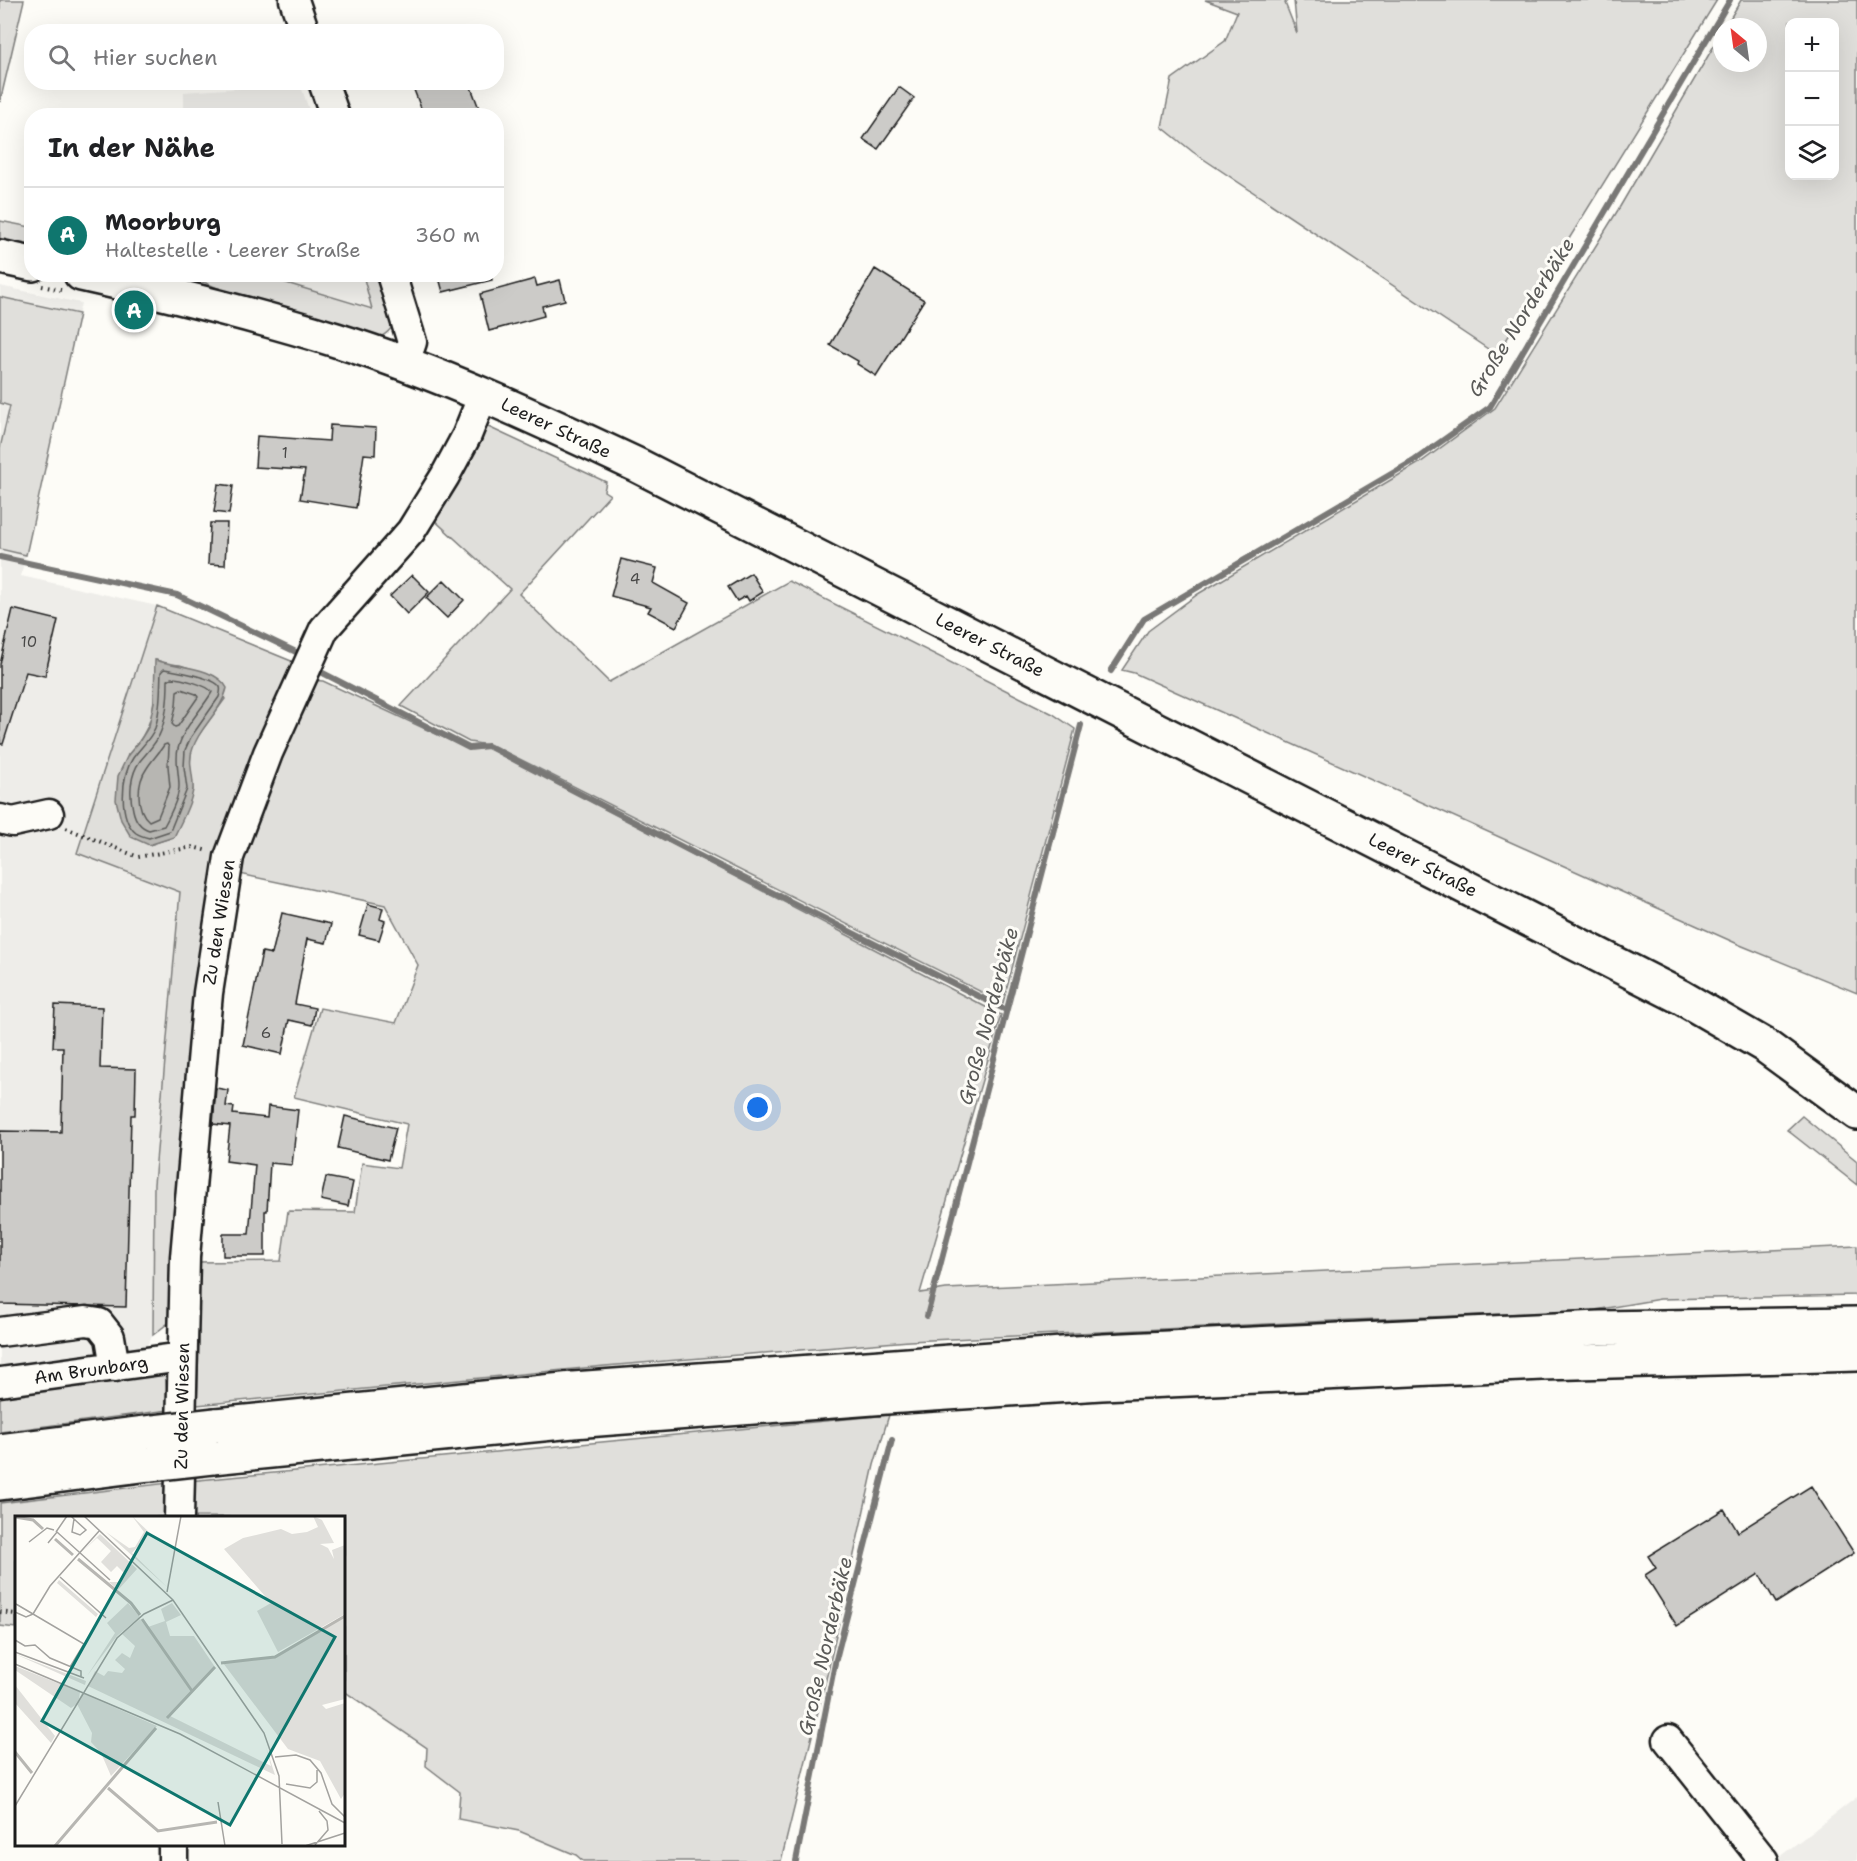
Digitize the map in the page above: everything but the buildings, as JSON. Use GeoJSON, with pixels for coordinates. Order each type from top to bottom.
{"type":"FeatureCollection","features":[{"type":"Feature","properties":{"kind":"main road"},"geometry":{"type":"LineString","coordinates":[[0,257],[24,262]]}},
{"type":"Feature","properties":{"kind":"main road","name":"Leerer Straße"},"geometry":{"type":"LineString","coordinates":[[116,282],[326,337],[404,364],[483,395],[637,465],[1681,997],[1764,1045],[1857,1113]]}},
{"type":"Feature","properties":{"kind":"main road"},"geometry":{"type":"LineString","coordinates":[[0,1451],[216,1425],[573,1389],[1104,1352],[1600,1328],[1857,1324]]}},
{"type":"Feature","properties":{"kind":"main road"},"geometry":{"type":"LineString","coordinates":[[0,1483],[150,1464],[573,1421],[898,1396],[1053,1386],[1542,1363],[1857,1354]]}},
{"type":"Feature","properties":{"kind":"street"},"geometry":{"type":"LineString","coordinates":[[294,0],[302,24]]}},
{"type":"Feature","properties":{"kind":"street"},"geometry":{"type":"LineString","coordinates":[[326,90],[332,108]]}},
{"type":"Feature","properties":{"kind":"street"},"geometry":{"type":"LineString","coordinates":[[393,282],[412,342],[404,364]]}},
{"type":"Feature","properties":{"kind":"street","name":"Zu den Wiesen"},"geometry":{"type":"LineString","coordinates":[[179,1516],[185,1257],[208,993],[229,857],[268,753],[324,629],[411,531],[467,435],[483,395]]}},
{"type":"Feature","properties":{"kind":"street"},"geometry":{"type":"LineString","coordinates":[[0,819],[14,822],[49,814]]}},
{"type":"Feature","properties":{"kind":"street"},"geometry":{"type":"LineString","coordinates":[[0,1332],[86,1321],[99,1323],[110,1337],[115,1366]]}},
{"type":"Feature","properties":{"kind":"street","name":"Am Brunbarg"},"geometry":{"type":"LineString","coordinates":[[0,1382],[182,1357]]}},
{"type":"Feature","properties":{"kind":"street"},"geometry":{"type":"LineString","coordinates":[[1668,1740],[1764,1861]]}},
{"type":"Feature","properties":{"kind":"path"},"geometry":{"type":"LineString","coordinates":[[49,814],[62,826],[138,856],[193,847],[229,857]]}},
{"type":"Feature","properties":{"kind":"path"},"geometry":{"type":"LineString","coordinates":[[0,1612],[15,1614]]}},
{"type":"Feature","properties":{"kind":"shaded area"},"geometry":{"type":"Polygon","coordinates":[[[0,0],[24,0],[0,102],[0,0]]]}},
{"type":"Feature","properties":{"kind":"shaded area"},"geometry":{"type":"Polygon","coordinates":[[[1205,0],[1288,0],[1285,3],[1297,33],[1294,0],[1717,0],[1497,355],[1193,152],[1162,127],[1172,79],[1225,41],[1237,12],[1205,0]]]}},
{"type":"Feature","properties":{"kind":"shaded area"},"geometry":{"type":"Polygon","coordinates":[[[1741,0],[1857,0],[1857,993],[1740,945],[1134,673],[1122,670],[1148,631],[1198,594],[1421,462],[1495,408],[1618,210],[1713,47],[1713,72],[1767,72],[1767,18],[1730,18],[1741,0]]]}},
{"type":"Feature","properties":{"kind":"shaded area"},"geometry":{"type":"Polygon","coordinates":[[[302,90],[309,108],[184,108],[184,92],[302,90]]]}},
{"type":"Feature","properties":{"kind":"shaded area"},"geometry":{"type":"Polygon","coordinates":[[[0,221],[24,226],[24,249],[0,244],[0,221]]]}},
{"type":"Feature","properties":{"kind":"shaded area"},"geometry":{"type":"Polygon","coordinates":[[[202,282],[283,282],[372,309],[365,282],[384,282],[395,317],[388,332],[373,340],[255,305],[202,282]]]}},
{"type":"Feature","properties":{"kind":"shaded area"},"geometry":{"type":"Polygon","coordinates":[[[283,282],[365,282],[372,309],[283,282]]]}},
{"type":"Feature","properties":{"kind":"shaded area"},"geometry":{"type":"Polygon","coordinates":[[[0,286],[81,303],[21,576],[157,606],[100,787],[180,892],[154,1184],[153,1335],[141,1355],[0,1368],[0,286]]]}},
{"type":"Feature","properties":{"kind":"shaded area"},"geometry":{"type":"Polygon","coordinates":[[[0,297],[79,314],[26,555],[0,549],[0,448],[10,406],[0,403],[0,297]]]}},
{"type":"Feature","properties":{"kind":"shaded area"},"geometry":{"type":"Polygon","coordinates":[[[484,425],[606,482],[604,491],[610,495],[519,594],[609,682],[789,581],[1053,714],[1075,729],[1003,1003],[494,746],[469,742],[401,706],[510,589],[431,517],[484,425]]]}},
{"type":"Feature","properties":{"kind":"shaded area"},"geometry":{"type":"Polygon","coordinates":[[[157,606],[301,665],[251,758],[172,1320],[153,1335],[154,1184],[180,892],[77,853],[157,606]],[[156,660],[154,700],[150,722],[128,755],[149,845],[174,837],[193,790],[190,766],[195,740],[225,699],[212,675],[180,665],[156,660]]]}},
{"type":"Feature","properties":{"kind":"shaded area"},"geometry":{"type":"Polygon","coordinates":[[[310,680],[323,681],[468,749],[488,748],[1001,1015],[920,1293],[946,1289],[1857,1246],[1857,1295],[1660,1299],[1589,1311],[909,1341],[605,1366],[197,1405],[199,1342],[195,1262],[281,1261],[288,1211],[355,1212],[362,1163],[399,1168],[407,1124],[294,1097],[320,1008],[396,1023],[418,965],[385,905],[240,874],[272,769],[310,680]]]}},
{"type":"Feature","properties":{"kind":"shaded area"},"geometry":{"type":"Polygon","coordinates":[[[1802,1116],[1857,1161],[1857,1185],[1787,1130],[1802,1116]]]}},
{"type":"Feature","properties":{"kind":"shaded area"},"geometry":{"type":"Polygon","coordinates":[[[165,1371],[169,1410],[0,1432],[0,1397],[165,1371]]]}},
{"type":"Feature","properties":{"kind":"shaded area"},"geometry":{"type":"Polygon","coordinates":[[[889,1415],[874,1465],[828,1671],[781,1861],[583,1861],[576,1855],[519,1831],[458,1819],[460,1792],[426,1766],[427,1748],[345,1692],[345,1516],[189,1516],[188,1481],[889,1415]]]}},
{"type":"Feature","properties":{"kind":"shaded area"},"geometry":{"type":"Polygon","coordinates":[[[168,1483],[170,1516],[15,1516],[15,1628],[0,1626],[0,1503],[168,1483]]]}},
{"type":"Feature","properties":{"kind":"shaded area"},"geometry":{"type":"Polygon","coordinates":[[[1857,1797],[1857,1861],[1774,1861],[1857,1797]]]}},
{"type":"Feature","properties":{"kind":"water"},"geometry":{"type":"Polygon","coordinates":[[[155,660],[205,672],[222,681],[227,688],[221,704],[196,740],[191,753],[192,795],[174,837],[149,845],[131,837],[121,820],[116,800],[118,776],[128,755],[149,726],[154,702],[155,660]]]}},
{"type":"Feature","properties":{"kind":"waterway","name":"Große Norderbäke"},"geometry":{"type":"LineString","coordinates":[[1111,671],[1144,619],[1415,460],[1490,407],[1730,0]]}},
{"type":"Feature","properties":{"kind":"waterway"},"geometry":{"type":"LineString","coordinates":[[0,557],[177,595],[296,652]]}},
{"type":"Feature","properties":{"kind":"waterway"},"geometry":{"type":"LineString","coordinates":[[319,671],[469,748],[488,746],[1006,1010]]}},
{"type":"Feature","properties":{"kind":"waterway","name":"Große Norderbäke"},"geometry":{"type":"LineString","coordinates":[[927,1316],[1081,725]]}},
{"type":"Feature","properties":{"kind":"waterway","name":"Große Norderbäke"},"geometry":{"type":"LineString","coordinates":[[796,1861],[835,1663],[892,1440]]}},
{"type":"Feature","properties":{"kind":"place","name":"Moorburg"},"geometry":{"type":"Point","coordinates":[134,310]}}]}
